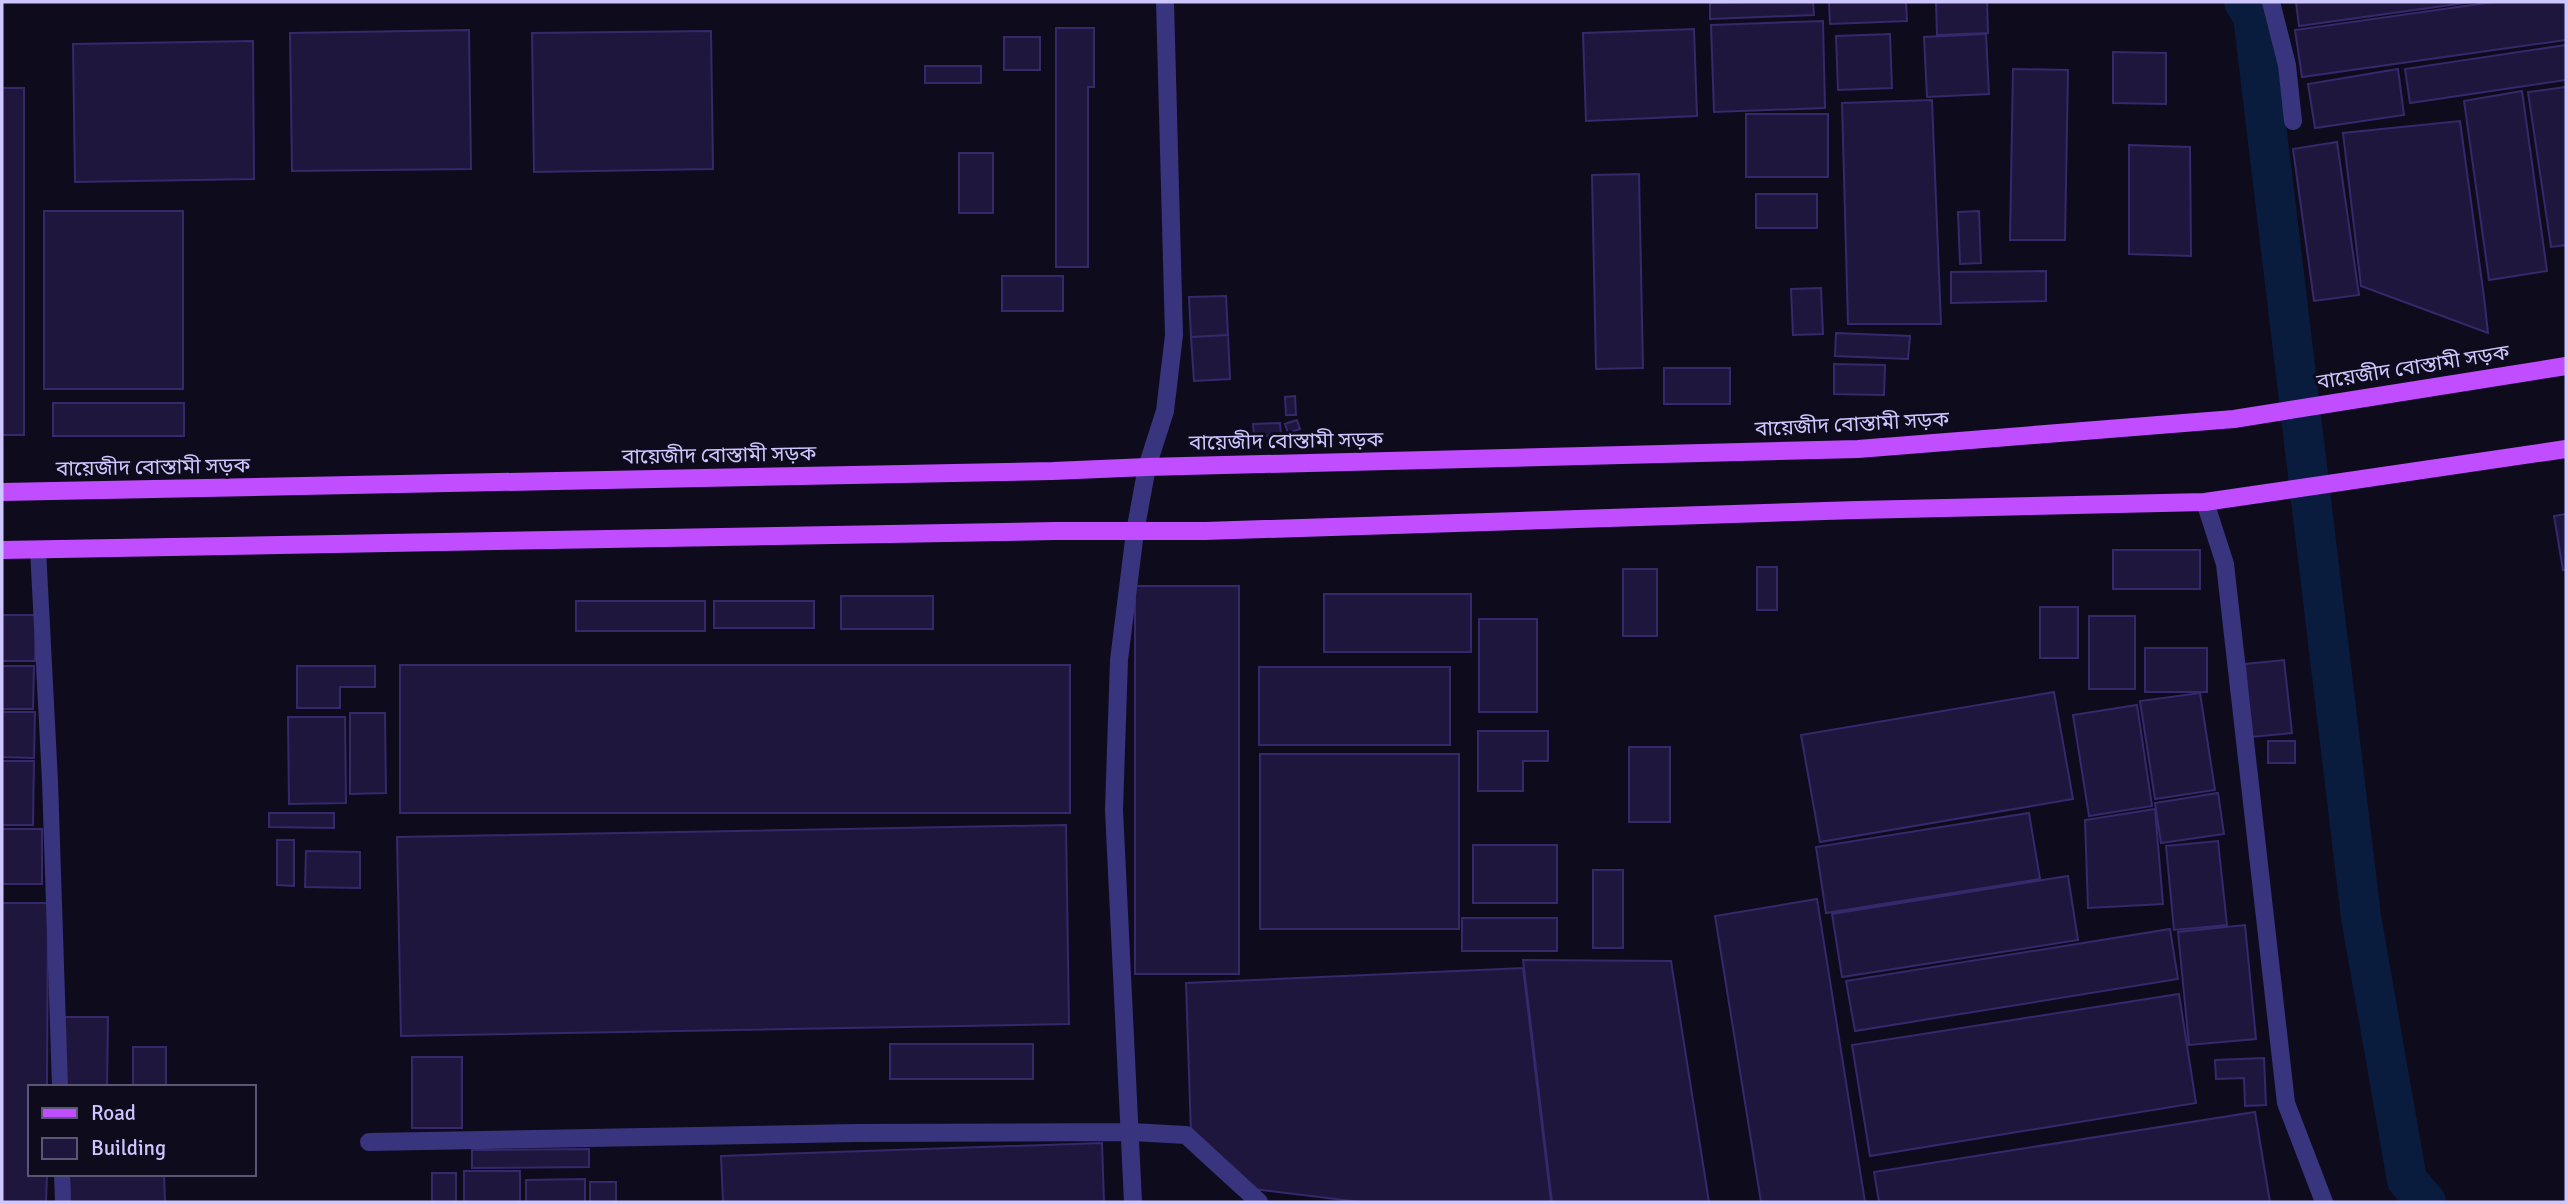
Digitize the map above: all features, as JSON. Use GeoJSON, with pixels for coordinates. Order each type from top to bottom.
{"type":"FeatureCollection","features":[{"type":"Feature","properties":{"kind":"main road","name":"বায়েজীদ বোস্তামী সড়ক"},"geometry":{"type":"LineString","coordinates":[[2,492],[1039,471],[1858,449],[2234,419],[2566,366]]}},
{"type":"Feature","properties":{"kind":"main road"},"geometry":{"type":"LineString","coordinates":[[2,550],[1054,531],[1135,532],[2205,502],[2566,449]]}},
{"type":"Feature","properties":{"kind":"street"},"geometry":{"type":"LineString","coordinates":[[1133,1202],[1114,810],[1119,660],[1135,532],[1147,467],[1165,411],[1174,335],[1165,2]]}},
{"type":"Feature","properties":{"kind":"street"},"geometry":{"type":"LineString","coordinates":[[2271,2],[2287,65],[2293,121]]}},
{"type":"Feature","properties":{"kind":"street"},"geometry":{"type":"LineString","coordinates":[[2205,502],[2225,564],[2286,1103],[2324,1202]]}},
{"type":"Feature","properties":{"kind":"street"},"geometry":{"type":"LineString","coordinates":[[369,1142],[857,1133],[1130,1132],[1186,1135],[1258,1202]]}},
{"type":"Feature","properties":{"kind":"lane"},"geometry":{"type":"LineString","coordinates":[[38,549],[50,781],[60,1085]]}},
{"type":"Feature","properties":{"kind":"lane"},"geometry":{"type":"LineString","coordinates":[[62,1176],[63,1202]]}},
{"type":"Feature","properties":{"kind":"building"},"geometry":{"type":"Polygon","coordinates":[[[1813,2],[1814,15],[1710,19],[1710,3],[1813,2]]]}},
{"type":"Feature","properties":{"kind":"building"},"geometry":{"type":"Polygon","coordinates":[[[1829,2],[1906,2],[1907,21],[1830,24],[1829,2]]]}},
{"type":"Feature","properties":{"kind":"building"},"geometry":{"type":"Polygon","coordinates":[[[1936,2],[1987,2],[1988,33],[1937,35],[1936,2]]]}},
{"type":"Feature","properties":{"kind":"building"},"geometry":{"type":"Polygon","coordinates":[[[2296,2],[2472,2],[2299,26],[2296,2]]]}},
{"type":"Feature","properties":{"kind":"building"},"geometry":{"type":"Polygon","coordinates":[[[2493,2],[2566,2],[2566,40],[2302,77],[2295,30],[2493,2]]]}},
{"type":"Feature","properties":{"kind":"building"},"geometry":{"type":"Polygon","coordinates":[[[1823,21],[1825,108],[1714,112],[1711,25],[1823,21]]]}},
{"type":"Feature","properties":{"kind":"building"},"geometry":{"type":"Polygon","coordinates":[[[1056,28],[1094,28],[1094,87],[1088,87],[1088,267],[1056,267],[1056,28]]]}},
{"type":"Feature","properties":{"kind":"building"},"geometry":{"type":"Polygon","coordinates":[[[1694,29],[1697,116],[1586,121],[1583,33],[1694,29]]]}},
{"type":"Feature","properties":{"kind":"building"},"geometry":{"type":"Polygon","coordinates":[[[469,30],[471,169],[292,171],[290,33],[469,30]]]}},
{"type":"Feature","properties":{"kind":"building"},"geometry":{"type":"Polygon","coordinates":[[[711,31],[713,169],[534,172],[532,33],[711,31]]]}},
{"type":"Feature","properties":{"kind":"building"},"geometry":{"type":"Polygon","coordinates":[[[1890,34],[1892,88],[1838,90],[1836,36],[1890,34]]]}},
{"type":"Feature","properties":{"kind":"building"},"geometry":{"type":"Polygon","coordinates":[[[1986,34],[1989,94],[1927,97],[1924,37],[1986,34]]]}},
{"type":"Feature","properties":{"kind":"building"},"geometry":{"type":"Polygon","coordinates":[[[1004,37],[1040,37],[1040,70],[1004,70],[1004,37]]]}},
{"type":"Feature","properties":{"kind":"building"},"geometry":{"type":"Polygon","coordinates":[[[253,41],[254,179],[75,182],[73,44],[253,41]]]}},
{"type":"Feature","properties":{"kind":"building"},"geometry":{"type":"Polygon","coordinates":[[[2566,45],[2566,80],[2410,103],[2405,69],[2566,45]]]}},
{"type":"Feature","properties":{"kind":"building"},"geometry":{"type":"Polygon","coordinates":[[[2113,52],[2166,53],[2166,104],[2113,103],[2113,52]]]}},
{"type":"Feature","properties":{"kind":"building"},"geometry":{"type":"Polygon","coordinates":[[[925,66],[981,66],[981,83],[925,83],[925,66]]]}},
{"type":"Feature","properties":{"kind":"building"},"geometry":{"type":"Polygon","coordinates":[[[2013,69],[2068,70],[2065,240],[2010,240],[2013,69]]]}},
{"type":"Feature","properties":{"kind":"building"},"geometry":{"type":"Polygon","coordinates":[[[2398,69],[2404,115],[2315,128],[2308,84],[2398,69]]]}},
{"type":"Feature","properties":{"kind":"building"},"geometry":{"type":"Polygon","coordinates":[[[2566,87],[2566,245],[2551,247],[2528,92],[2566,87]]]}},
{"type":"Feature","properties":{"kind":"building"},"geometry":{"type":"Polygon","coordinates":[[[2,88],[24,88],[24,435],[2,435],[2,88]]]}},
{"type":"Feature","properties":{"kind":"building"},"geometry":{"type":"Polygon","coordinates":[[[2522,91],[2547,271],[2489,280],[2464,101],[2522,91]]]}},
{"type":"Feature","properties":{"kind":"building"},"geometry":{"type":"Polygon","coordinates":[[[1932,100],[1941,324],[1848,324],[1842,103],[1932,100]]]}},
{"type":"Feature","properties":{"kind":"building"},"geometry":{"type":"Polygon","coordinates":[[[1746,114],[1828,114],[1828,177],[1746,177],[1746,114]]]}},
{"type":"Feature","properties":{"kind":"building"},"geometry":{"type":"Polygon","coordinates":[[[2460,121],[2488,333],[2361,286],[2343,133],[2460,121]]]}},
{"type":"Feature","properties":{"kind":"building"},"geometry":{"type":"Polygon","coordinates":[[[2337,142],[2359,295],[2314,301],[2293,149],[2337,142]]]}},
{"type":"Feature","properties":{"kind":"building"},"geometry":{"type":"Polygon","coordinates":[[[2129,145],[2190,147],[2191,256],[2129,254],[2129,145]]]}},
{"type":"Feature","properties":{"kind":"building"},"geometry":{"type":"Polygon","coordinates":[[[959,153],[993,153],[993,213],[959,213],[959,153]]]}},
{"type":"Feature","properties":{"kind":"building"},"geometry":{"type":"Polygon","coordinates":[[[1639,174],[1643,368],[1596,369],[1592,175],[1639,174]]]}},
{"type":"Feature","properties":{"kind":"building"},"geometry":{"type":"Polygon","coordinates":[[[1756,194],[1817,194],[1817,228],[1756,228],[1756,194]]]}},
{"type":"Feature","properties":{"kind":"building"},"geometry":{"type":"Polygon","coordinates":[[[44,211],[183,211],[183,389],[44,389],[44,211]]]}},
{"type":"Feature","properties":{"kind":"building"},"geometry":{"type":"Polygon","coordinates":[[[1979,211],[1981,263],[1960,264],[1958,212],[1979,211]]]}},
{"type":"Feature","properties":{"kind":"building"},"geometry":{"type":"Polygon","coordinates":[[[2046,271],[2046,301],[1951,303],[1951,272],[2046,271]]]}},
{"type":"Feature","properties":{"kind":"building"},"geometry":{"type":"Polygon","coordinates":[[[1002,276],[1063,276],[1063,311],[1002,311],[1002,276]]]}},
{"type":"Feature","properties":{"kind":"building"},"geometry":{"type":"Polygon","coordinates":[[[1821,288],[1823,334],[1793,335],[1791,289],[1821,288]]]}},
{"type":"Feature","properties":{"kind":"building"},"geometry":{"type":"Polygon","coordinates":[[[1226,296],[1228,335],[1191,337],[1189,297],[1226,296]]]}},
{"type":"Feature","properties":{"kind":"building"},"geometry":{"type":"Polygon","coordinates":[[[1836,333],[1910,336],[1908,359],[1835,356],[1836,333]]]}},
{"type":"Feature","properties":{"kind":"building"},"geometry":{"type":"Polygon","coordinates":[[[1228,335],[1230,379],[1194,381],[1191,337],[1228,335]]]}},
{"type":"Feature","properties":{"kind":"building"},"geometry":{"type":"Polygon","coordinates":[[[1834,364],[1885,365],[1884,395],[1834,394],[1834,364]]]}},
{"type":"Feature","properties":{"kind":"building"},"geometry":{"type":"Polygon","coordinates":[[[1664,368],[1730,368],[1730,404],[1664,404],[1664,368]]]}},
{"type":"Feature","properties":{"kind":"building"},"geometry":{"type":"Polygon","coordinates":[[[1295,396],[1296,415],[1286,415],[1285,397],[1295,396]]]}},
{"type":"Feature","properties":{"kind":"building"},"geometry":{"type":"Polygon","coordinates":[[[53,403],[184,403],[184,436],[53,436],[53,403]]]}},
{"type":"Feature","properties":{"kind":"building"},"geometry":{"type":"Polygon","coordinates":[[[1297,420],[1300,429],[1288,433],[1285,424],[1297,420]]]}},
{"type":"Feature","properties":{"kind":"building"},"geometry":{"type":"Polygon","coordinates":[[[1280,423],[1281,435],[1254,437],[1253,424],[1280,423]]]}},
{"type":"Feature","properties":{"kind":"building"},"geometry":{"type":"Polygon","coordinates":[[[2566,514],[2566,570],[2563,570],[2554,516],[2566,514]]]}},
{"type":"Feature","properties":{"kind":"building"},"geometry":{"type":"Polygon","coordinates":[[[2113,550],[2200,550],[2200,589],[2113,589],[2113,550]]]}},
{"type":"Feature","properties":{"kind":"building"},"geometry":{"type":"Polygon","coordinates":[[[1757,567],[1777,567],[1777,610],[1757,610],[1757,567]]]}},
{"type":"Feature","properties":{"kind":"building"},"geometry":{"type":"Polygon","coordinates":[[[1623,569],[1657,569],[1657,636],[1623,636],[1623,569]]]}},
{"type":"Feature","properties":{"kind":"building"},"geometry":{"type":"Polygon","coordinates":[[[1135,586],[1239,586],[1239,974],[1135,974],[1135,586]]]}},
{"type":"Feature","properties":{"kind":"building"},"geometry":{"type":"Polygon","coordinates":[[[1324,594],[1471,594],[1471,652],[1324,652],[1324,594]]]}},
{"type":"Feature","properties":{"kind":"building"},"geometry":{"type":"Polygon","coordinates":[[[841,596],[933,596],[933,629],[841,629],[841,596]]]}},
{"type":"Feature","properties":{"kind":"building"},"geometry":{"type":"Polygon","coordinates":[[[576,601],[705,601],[705,631],[576,631],[576,601]]]}},
{"type":"Feature","properties":{"kind":"building"},"geometry":{"type":"Polygon","coordinates":[[[714,601],[814,601],[814,628],[714,628],[714,601]]]}},
{"type":"Feature","properties":{"kind":"building"},"geometry":{"type":"Polygon","coordinates":[[[2040,607],[2078,607],[2078,658],[2040,658],[2040,607]]]}},
{"type":"Feature","properties":{"kind":"building"},"geometry":{"type":"Polygon","coordinates":[[[2,615],[36,615],[35,661],[2,661],[2,615]]]}},
{"type":"Feature","properties":{"kind":"building"},"geometry":{"type":"Polygon","coordinates":[[[2089,616],[2135,616],[2135,689],[2089,689],[2089,616]]]}},
{"type":"Feature","properties":{"kind":"building"},"geometry":{"type":"Polygon","coordinates":[[[1479,619],[1537,619],[1537,712],[1479,712],[1479,619]]]}},
{"type":"Feature","properties":{"kind":"building"},"geometry":{"type":"Polygon","coordinates":[[[2145,648],[2207,648],[2207,692],[2145,692],[2145,648]]]}},
{"type":"Feature","properties":{"kind":"building"},"geometry":{"type":"Polygon","coordinates":[[[2284,660],[2292,733],[2251,737],[2245,664],[2284,660]]]}},
{"type":"Feature","properties":{"kind":"building"},"geometry":{"type":"Polygon","coordinates":[[[400,665],[1070,665],[1070,813],[400,813],[400,665]]]}},
{"type":"Feature","properties":{"kind":"building"},"geometry":{"type":"Polygon","coordinates":[[[2,666],[34,666],[33,709],[2,709],[2,666]]]}},
{"type":"Feature","properties":{"kind":"building"},"geometry":{"type":"Polygon","coordinates":[[[297,666],[375,666],[375,687],[340,687],[340,708],[297,708],[297,666]]]}},
{"type":"Feature","properties":{"kind":"building"},"geometry":{"type":"Polygon","coordinates":[[[1259,667],[1450,667],[1450,745],[1259,745],[1259,667]]]}},
{"type":"Feature","properties":{"kind":"building"},"geometry":{"type":"Polygon","coordinates":[[[2054,692],[2073,799],[1820,842],[1801,735],[2054,692]]]}},
{"type":"Feature","properties":{"kind":"building"},"geometry":{"type":"Polygon","coordinates":[[[2200,693],[2215,790],[2155,799],[2140,701],[2200,693]]]}},
{"type":"Feature","properties":{"kind":"building"},"geometry":{"type":"Polygon","coordinates":[[[2137,705],[2152,806],[2089,816],[2073,715],[2137,705]]]}},
{"type":"Feature","properties":{"kind":"building"},"geometry":{"type":"Polygon","coordinates":[[[2,712],[35,712],[34,758],[2,757],[2,712]]]}},
{"type":"Feature","properties":{"kind":"building"},"geometry":{"type":"Polygon","coordinates":[[[350,713],[385,713],[386,793],[350,794],[350,713]]]}},
{"type":"Feature","properties":{"kind":"building"},"geometry":{"type":"Polygon","coordinates":[[[288,717],[345,717],[346,803],[289,804],[288,717]]]}},
{"type":"Feature","properties":{"kind":"building"},"geometry":{"type":"Polygon","coordinates":[[[1478,731],[1548,731],[1548,761],[1523,761],[1523,791],[1478,791],[1478,731]]]}},
{"type":"Feature","properties":{"kind":"building"},"geometry":{"type":"Polygon","coordinates":[[[2268,741],[2295,741],[2295,763],[2268,763],[2268,741]]]}},
{"type":"Feature","properties":{"kind":"building"},"geometry":{"type":"Polygon","coordinates":[[[1629,747],[1670,747],[1670,822],[1629,822],[1629,747]]]}},
{"type":"Feature","properties":{"kind":"building"},"geometry":{"type":"Polygon","coordinates":[[[1260,754],[1459,754],[1459,929],[1260,929],[1260,754]]]}},
{"type":"Feature","properties":{"kind":"building"},"geometry":{"type":"Polygon","coordinates":[[[2,761],[34,761],[33,825],[2,825],[2,761]]]}},
{"type":"Feature","properties":{"kind":"building"},"geometry":{"type":"Polygon","coordinates":[[[2218,793],[2224,834],[2161,843],[2155,803],[2218,793]]]}},
{"type":"Feature","properties":{"kind":"building"},"geometry":{"type":"Polygon","coordinates":[[[2155,809],[2163,904],[2088,908],[2085,820],[2155,809]]]}},
{"type":"Feature","properties":{"kind":"building"},"geometry":{"type":"Polygon","coordinates":[[[269,813],[334,813],[334,828],[269,827],[269,813]]]}},
{"type":"Feature","properties":{"kind":"building"},"geometry":{"type":"Polygon","coordinates":[[[2029,813],[2040,879],[1826,913],[1816,847],[2029,813]]]}},
{"type":"Feature","properties":{"kind":"building"},"geometry":{"type":"Polygon","coordinates":[[[1066,825],[1069,1024],[401,1036],[397,837],[1066,825]]]}},
{"type":"Feature","properties":{"kind":"building"},"geometry":{"type":"Polygon","coordinates":[[[2,829],[42,829],[42,884],[2,884],[2,829]]]}},
{"type":"Feature","properties":{"kind":"building"},"geometry":{"type":"Polygon","coordinates":[[[277,840],[294,840],[294,886],[277,885],[277,840]]]}},
{"type":"Feature","properties":{"kind":"building"},"geometry":{"type":"Polygon","coordinates":[[[2218,841],[2227,925],[2174,930],[2166,846],[2218,841]]]}},
{"type":"Feature","properties":{"kind":"building"},"geometry":{"type":"Polygon","coordinates":[[[1473,845],[1557,845],[1557,903],[1473,903],[1473,845]]]}},
{"type":"Feature","properties":{"kind":"building"},"geometry":{"type":"Polygon","coordinates":[[[306,851],[360,852],[360,888],[305,887],[306,851]]]}},
{"type":"Feature","properties":{"kind":"building"},"geometry":{"type":"Polygon","coordinates":[[[1593,870],[1623,870],[1623,948],[1593,948],[1593,870]]]}},
{"type":"Feature","properties":{"kind":"building"},"geometry":{"type":"Polygon","coordinates":[[[2068,876],[2078,940],[1842,977],[1832,914],[2068,876]]]}},
{"type":"Feature","properties":{"kind":"building"},"geometry":{"type":"Polygon","coordinates":[[[1817,899],[1865,1202],[1761,1202],[1715,916],[1817,899]]]}},
{"type":"Feature","properties":{"kind":"building"},"geometry":{"type":"Polygon","coordinates":[[[2,903],[48,903],[47,1085],[28,1085],[28,1176],[47,1176],[46,1202],[2,1202],[2,903]]]}},
{"type":"Feature","properties":{"kind":"building"},"geometry":{"type":"Polygon","coordinates":[[[1462,918],[1557,918],[1557,951],[1462,951],[1462,918]]]}},
{"type":"Feature","properties":{"kind":"building"},"geometry":{"type":"Polygon","coordinates":[[[2245,925],[2256,1039],[2189,1045],[2178,932],[2245,925]]]}},
{"type":"Feature","properties":{"kind":"building"},"geometry":{"type":"Polygon","coordinates":[[[2170,929],[2178,979],[1855,1031],[1846,981],[2170,929]]]}},
{"type":"Feature","properties":{"kind":"building"},"geometry":{"type":"Polygon","coordinates":[[[1523,960],[1671,961],[1709,1202],[1552,1202],[1523,960]]]}},
{"type":"Feature","properties":{"kind":"building"},"geometry":{"type":"Polygon","coordinates":[[[1523,968],[1551,1202],[1360,1202],[1253,1189],[1191,1134],[1186,983],[1523,968]]]}},
{"type":"Feature","properties":{"kind":"building"},"geometry":{"type":"Polygon","coordinates":[[[2179,994],[2196,1103],[1870,1156],[1852,1045],[2179,994]]]}},
{"type":"Feature","properties":{"kind":"building"},"geometry":{"type":"Polygon","coordinates":[[[62,1017],[108,1017],[107,1085],[62,1085],[62,1017]]]}},
{"type":"Feature","properties":{"kind":"building"},"geometry":{"type":"Polygon","coordinates":[[[890,1044],[1033,1044],[1033,1079],[890,1079],[890,1044]]]}},
{"type":"Feature","properties":{"kind":"building"},"geometry":{"type":"Polygon","coordinates":[[[133,1047],[166,1047],[166,1085],[133,1085],[133,1047]]]}},
{"type":"Feature","properties":{"kind":"building"},"geometry":{"type":"Polygon","coordinates":[[[412,1057],[462,1057],[462,1128],[412,1128],[412,1057]]]}},
{"type":"Feature","properties":{"kind":"building"},"geometry":{"type":"Polygon","coordinates":[[[2264,1058],[2266,1105],[2245,1106],[2244,1078],[2216,1079],[2215,1060],[2264,1058]]]}},
{"type":"Feature","properties":{"kind":"building"},"geometry":{"type":"Polygon","coordinates":[[[2255,1112],[2270,1202],[1879,1202],[1874,1172],[2255,1112]]]}},
{"type":"Feature","properties":{"kind":"building"},"geometry":{"type":"Polygon","coordinates":[[[1102,1143],[1104,1202],[723,1202],[721,1156],[1102,1143]]]}},
{"type":"Feature","properties":{"kind":"building"},"geometry":{"type":"Polygon","coordinates":[[[589,1149],[589,1167],[472,1168],[472,1150],[589,1149]]]}},
{"type":"Feature","properties":{"kind":"building"},"geometry":{"type":"Polygon","coordinates":[[[464,1171],[520,1171],[520,1202],[464,1202],[464,1171]]]}},
{"type":"Feature","properties":{"kind":"building"},"geometry":{"type":"Polygon","coordinates":[[[432,1173],[456,1173],[456,1202],[432,1202],[432,1173]]]}},
{"type":"Feature","properties":{"kind":"building"},"geometry":{"type":"Polygon","coordinates":[[[69,1176],[164,1176],[165,1202],[70,1202],[69,1176]]]}},
{"type":"Feature","properties":{"kind":"building"},"geometry":{"type":"Polygon","coordinates":[[[585,1179],[585,1202],[526,1202],[526,1180],[585,1179]]]}},
{"type":"Feature","properties":{"kind":"building"},"geometry":{"type":"Polygon","coordinates":[[[590,1182],[616,1182],[616,1202],[590,1202],[590,1182]]]}},
{"type":"Feature","properties":{"kind":"waterway"},"geometry":{"type":"LineString","coordinates":[[2244,2],[2253,16],[2361,917],[2407,1180],[2426,1202]]}}]}
